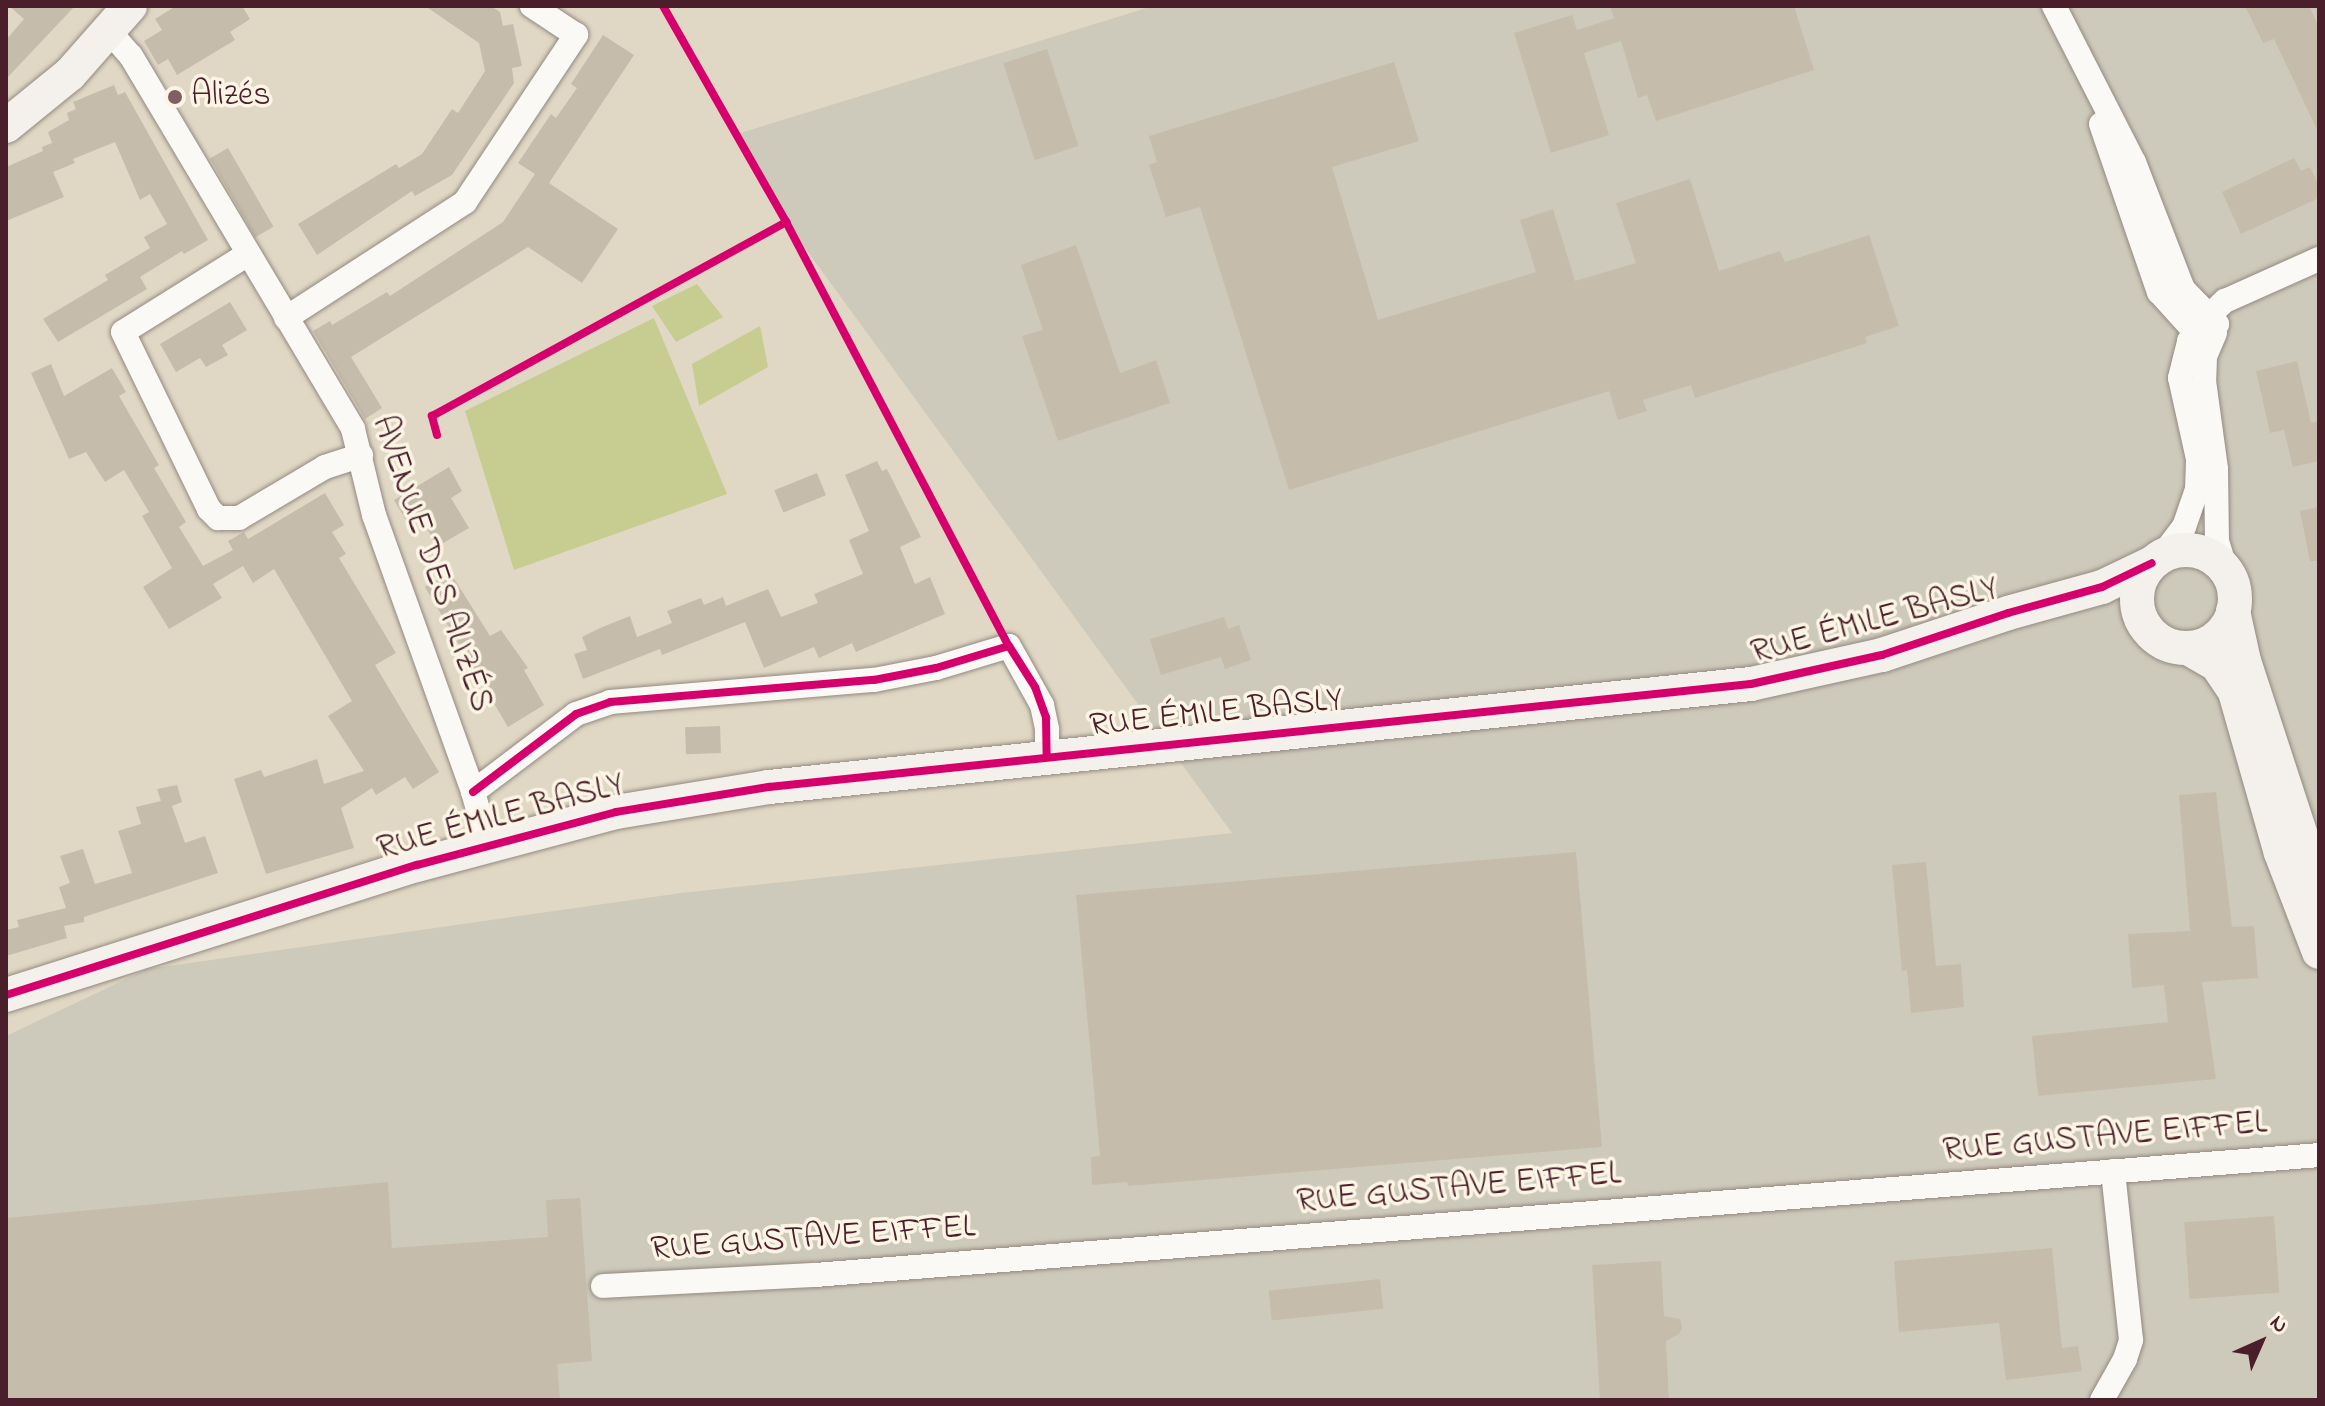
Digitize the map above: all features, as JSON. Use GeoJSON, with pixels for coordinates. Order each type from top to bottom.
{"type":"FeatureCollection","features":[{"type":"Feature","properties":{"kind":"street"},"geometry":{"type":"LineString","coordinates":[[286,318],[465,202],[576,35],[532,6]]}},
{"type":"Feature","properties":{"kind":"street"},"geometry":{"type":"LineString","coordinates":[[2054,6],[2134,162],[2178,280],[2207,330],[2204,381],[2216,469],[2217,541],[2234,590],[2233,611],[2244,661],[2319,890]]}},
{"type":"Feature","properties":{"kind":"street"},"geometry":{"type":"LineString","coordinates":[[6,126],[53,89],[120,19]]}},
{"type":"Feature","properties":{"kind":"street","name":"AVENUE DES ALIZÉS"},"geometry":{"type":"LineString","coordinates":[[120,19],[131,56],[353,429],[374,515],[473,792],[488,844]]}},
{"type":"Feature","properties":{"kind":"street"},"geometry":{"type":"LineString","coordinates":[[248,254],[123,332],[209,509],[218,518],[239,518],[325,467],[361,455]]}},
{"type":"Feature","properties":{"kind":"street"},"geometry":{"type":"LineString","coordinates":[[2319,259],[2258,288],[2207,330],[2183,356],[2180,378],[2198,459],[2197,490],[2184,527],[2141,580],[2137,599],[2148,630],[2169,645],[2188,648],[2217,665],[2235,692],[2281,853],[2319,952]]}},
{"type":"Feature","properties":{"kind":"street"},"geometry":{"type":"LineString","coordinates":[[2157,560],[2193,551],[2211,558],[2226,571]]}},
{"type":"Feature","properties":{"kind":"street","name":"RUE ÉMILE BASLY"},"geometry":{"type":"LineString","coordinates":[[6,995],[488,844],[616,812],[710,795],[1751,684],[1850,663],[2102,587],[2157,560]]}},
{"type":"Feature","properties":{"kind":"street","name":"RUE ÉMILE BASLY"},"geometry":{"type":"LineString","coordinates":[[2024,609],[2101,609],[2122,614],[2148,630]]}},
{"type":"Feature","properties":{"kind":"street"},"geometry":{"type":"LineString","coordinates":[[2188,648],[2214,639],[2224,630],[2233,611]]}},
{"type":"Feature","properties":{"kind":"street","name":"RUE ÉMILE BASLY"},"geometry":{"type":"LineString","coordinates":[[473,792],[576,714],[610,702],[874,680],[936,668],[1009,646],[1042,705],[1047,729],[1047,757]]}},
{"type":"Feature","properties":{"kind":"street","name":"RUE GUSTAVE EIFFEL"},"geometry":{"type":"LineString","coordinates":[[603,1286],[815,1275],[2319,1155]]}},
{"type":"Feature","properties":{"kind":"street"},"geometry":{"type":"LineString","coordinates":[[2102,1400],[2125,1359],[2131,1340],[2113,1171]]}},
{"type":"Feature","properties":{"kind":"shaded area"},"geometry":{"type":"Polygon","coordinates":[[[1153,6],[2319,6],[2319,1400],[6,1400],[6,1036],[147,969],[681,893],[1232,833],[786,222],[737,134],[1153,6]]]}},
{"type":"Feature","properties":{"kind":"green space"},"geometry":{"type":"Polygon","coordinates":[[[697,284],[723,317],[676,342],[652,306],[697,284]]]}},
{"type":"Feature","properties":{"kind":"green space"},"geometry":{"type":"Polygon","coordinates":[[[654,318],[727,494],[514,570],[465,411],[654,318]]]}},
{"type":"Feature","properties":{"kind":"green space"},"geometry":{"type":"Polygon","coordinates":[[[760,326],[768,367],[699,406],[692,364],[760,326]]]}},
{"type":"Feature","properties":{"kind":"building"},"geometry":{"type":"Polygon","coordinates":[[[9,6],[75,6],[6,79],[6,40],[24,19],[9,6]]]}},
{"type":"Feature","properties":{"kind":"building"},"geometry":{"type":"Polygon","coordinates":[[[176,6],[242,6],[250,19],[230,32],[235,40],[177,75],[168,59],[158,65],[144,41],[162,30],[155,19],[176,6]]]}},
{"type":"Feature","properties":{"kind":"building"},"geometry":{"type":"Polygon","coordinates":[[[425,6],[491,6],[500,12],[503,26],[513,24],[522,66],[512,68],[514,83],[452,175],[415,196],[412,191],[317,255],[298,224],[396,164],[399,168],[422,154],[452,109],[458,113],[485,71],[479,43],[425,6]]]}},
{"type":"Feature","properties":{"kind":"building"},"geometry":{"type":"Polygon","coordinates":[[[1610,6],[1794,6],[1814,70],[1656,121],[1647,95],[1638,98],[1621,41],[1584,53],[1609,135],[1551,153],[1514,33],[1572,15],[1577,30],[1614,18],[1610,6]]]}},
{"type":"Feature","properties":{"kind":"building"},"geometry":{"type":"Polygon","coordinates":[[[2245,6],[2309,6],[2319,27],[2319,134],[2274,39],[2263,43],[2245,6]]]}},
{"type":"Feature","properties":{"kind":"building"},"geometry":{"type":"Polygon","coordinates":[[[603,35],[634,55],[549,183],[618,229],[582,283],[528,247],[351,357],[382,408],[365,419],[313,331],[330,321],[332,325],[387,292],[390,296],[503,222],[535,174],[518,163],[551,114],[556,118],[577,88],[571,84],[603,35]]]}},
{"type":"Feature","properties":{"kind":"building"},"geometry":{"type":"Polygon","coordinates":[[[1047,49],[1079,146],[1035,160],[1003,63],[1047,49]]]}},
{"type":"Feature","properties":{"kind":"building"},"geometry":{"type":"Polygon","coordinates":[[[1394,62],[1419,141],[1332,167],[1378,320],[1536,272],[1520,220],[1553,209],[1575,281],[1636,263],[1616,203],[1690,179],[1719,271],[1780,251],[1785,262],[1869,235],[1899,326],[1865,337],[1867,343],[1695,398],[1691,385],[1643,400],[1647,411],[1618,420],[1609,391],[1289,490],[1200,207],[1166,217],[1149,165],[1157,162],[1149,136],[1394,62]]]}},
{"type":"Feature","properties":{"kind":"building"},"geometry":{"type":"Polygon","coordinates":[[[114,85],[118,95],[125,92],[208,240],[184,254],[182,251],[140,277],[147,289],[58,342],[43,319],[108,280],[105,275],[150,248],[144,237],[167,224],[150,194],[140,200],[115,142],[73,159],[75,163],[53,172],[64,197],[6,221],[6,167],[43,151],[42,147],[52,143],[48,132],[69,120],[67,113],[76,109],[73,102],[114,85]]]}},
{"type":"Feature","properties":{"kind":"building"},"geometry":{"type":"Polygon","coordinates":[[[228,148],[274,227],[255,237],[210,158],[228,148]]]}},
{"type":"Feature","properties":{"kind":"building"},"geometry":{"type":"Polygon","coordinates":[[[2294,158],[2301,171],[2310,167],[2319,186],[2319,198],[2241,234],[2222,192],[2294,158]]]}},
{"type":"Feature","properties":{"kind":"building"},"geometry":{"type":"Polygon","coordinates":[[[1076,245],[1120,373],[1156,360],[1170,403],[1058,441],[1022,336],[1043,330],[1021,265],[1076,245]]]}},
{"type":"Feature","properties":{"kind":"building"},"geometry":{"type":"Polygon","coordinates":[[[230,302],[247,330],[222,345],[228,355],[206,367],[200,358],[176,372],[160,344],[230,302]]]}},
{"type":"Feature","properties":{"kind":"building"},"geometry":{"type":"Polygon","coordinates":[[[2297,361],[2311,423],[2319,421],[2319,461],[2293,467],[2284,430],[2270,433],[2256,371],[2297,361]]]}},
{"type":"Feature","properties":{"kind":"building"},"geometry":{"type":"Polygon","coordinates":[[[51,364],[64,396],[112,368],[126,392],[119,396],[159,465],[154,468],[186,522],[179,527],[203,566],[233,550],[228,541],[244,532],[248,539],[325,493],[344,525],[332,532],[346,554],[339,558],[396,653],[375,665],[439,772],[413,789],[405,777],[376,795],[372,788],[341,808],[354,848],[266,874],[234,779],[261,770],[264,777],[317,759],[324,784],[364,771],[328,716],[352,701],[274,569],[253,583],[243,566],[213,584],[222,598],[169,629],[143,587],[172,568],[142,516],[149,512],[124,470],[105,482],[86,452],[69,459],[31,373],[51,364]]]}},
{"type":"Feature","properties":{"kind":"building"},"geometry":{"type":"Polygon","coordinates":[[[877,461],[882,471],[887,469],[921,537],[900,547],[915,584],[930,577],[945,614],[856,652],[852,643],[819,658],[814,647],[764,668],[745,622],[662,655],[660,649],[583,679],[574,654],[587,650],[582,637],[630,616],[637,637],[672,623],[667,611],[701,598],[704,605],[723,597],[726,606],[768,589],[781,617],[818,603],[814,594],[863,574],[849,540],[869,531],[845,475],[877,461]]]}},
{"type":"Feature","properties":{"kind":"building"},"geometry":{"type":"Polygon","coordinates":[[[449,467],[462,491],[451,498],[469,528],[438,546],[419,517],[408,524],[394,500],[449,467]]]}},
{"type":"Feature","properties":{"kind":"building"},"geometry":{"type":"Polygon","coordinates":[[[817,473],[826,495],[783,512],[774,490],[817,473]]]}},
{"type":"Feature","properties":{"kind":"building"},"geometry":{"type":"Polygon","coordinates":[[[2319,507],[2319,561],[2310,561],[2300,511],[2319,507]]]}},
{"type":"Feature","properties":{"kind":"building"},"geometry":{"type":"Polygon","coordinates":[[[450,572],[490,636],[501,630],[528,668],[524,670],[544,705],[508,727],[425,587],[450,572]]]}},
{"type":"Feature","properties":{"kind":"building"},"geometry":{"type":"Polygon","coordinates":[[[1224,617],[1228,629],[1239,625],[1251,660],[1225,669],[1221,657],[1161,675],[1150,639],[1224,617]]]}},
{"type":"Feature","properties":{"kind":"building"},"geometry":{"type":"Polygon","coordinates":[[[720,726],[721,753],[686,754],[685,727],[720,726]]]}},
{"type":"Feature","properties":{"kind":"building"},"geometry":{"type":"Polygon","coordinates":[[[177,785],[182,802],[172,806],[185,843],[205,836],[218,873],[84,917],[84,922],[64,926],[67,938],[6,956],[6,930],[19,927],[17,920],[66,908],[59,887],[70,883],[60,856],[83,849],[95,884],[132,873],[118,831],[141,824],[136,807],[161,801],[157,789],[177,785]]]}},
{"type":"Feature","properties":{"kind":"building"},"geometry":{"type":"Polygon","coordinates":[[[2216,792],[2232,927],[2254,926],[2258,978],[2202,982],[2216,1079],[2038,1096],[2032,1036],[2168,1022],[2164,985],[2132,988],[2128,934],[2190,931],[2179,795],[2216,792]]]}},
{"type":"Feature","properties":{"kind":"building"},"geometry":{"type":"Polygon","coordinates":[[[1576,852],[1602,1147],[1128,1186],[1127,1182],[1092,1185],[1091,1157],[1100,1156],[1076,895],[1576,852]]]}},
{"type":"Feature","properties":{"kind":"building"},"geometry":{"type":"Polygon","coordinates":[[[1926,862],[1936,966],[1961,964],[1964,1007],[1911,1013],[1907,970],[1902,971],[1892,865],[1926,862]]]}},
{"type":"Feature","properties":{"kind":"building"},"geometry":{"type":"Polygon","coordinates":[[[388,1182],[392,1248],[548,1237],[546,1200],[580,1198],[592,1361],[557,1364],[560,1400],[6,1400],[6,1218],[388,1182]]]}},
{"type":"Feature","properties":{"kind":"building"},"geometry":{"type":"Polygon","coordinates":[[[2274,1216],[2279,1293],[2190,1299],[2184,1222],[2274,1216]]]}},
{"type":"Feature","properties":{"kind":"building"},"geometry":{"type":"Polygon","coordinates":[[[2052,1248],[2062,1348],[2078,1346],[2082,1371],[2006,1380],[1999,1323],[1899,1332],[1894,1261],[2052,1248]]]}},
{"type":"Feature","properties":{"kind":"building"},"geometry":{"type":"Polygon","coordinates":[[[1661,1261],[1664,1316],[1680,1319],[1682,1328],[1679,1334],[1666,1341],[1669,1400],[1600,1400],[1592,1265],[1661,1261]]]}},
{"type":"Feature","properties":{"kind":"building"},"geometry":{"type":"Polygon","coordinates":[[[1380,1279],[1383,1309],[1272,1321],[1269,1291],[1380,1279]]]}},
{"type":"Feature","properties":{"kind":"cycle path"},"geometry":{"type":"LineString","coordinates":[[663,6],[786,222],[1009,646],[1035,687],[1046,718],[1047,757]]}},
{"type":"Feature","properties":{"kind":"cycle path"},"geometry":{"type":"LineString","coordinates":[[437,435],[432,416],[786,222]]}},
{"type":"Feature","properties":{"kind":"cycle path"},"geometry":{"type":"LineString","coordinates":[[6,995],[417,865],[616,812],[769,787],[1751,684],[1882,655],[2008,613],[2102,587],[2152,563]]}},
{"type":"Feature","properties":{"kind":"cycle path"},"geometry":{"type":"LineString","coordinates":[[473,792],[576,714],[610,702],[874,680],[936,668],[1009,646]]}},
{"type":"Feature","properties":{"kind":"place","name":"Alizés"},"geometry":{"type":"Point","coordinates":[175,97]}}]}
